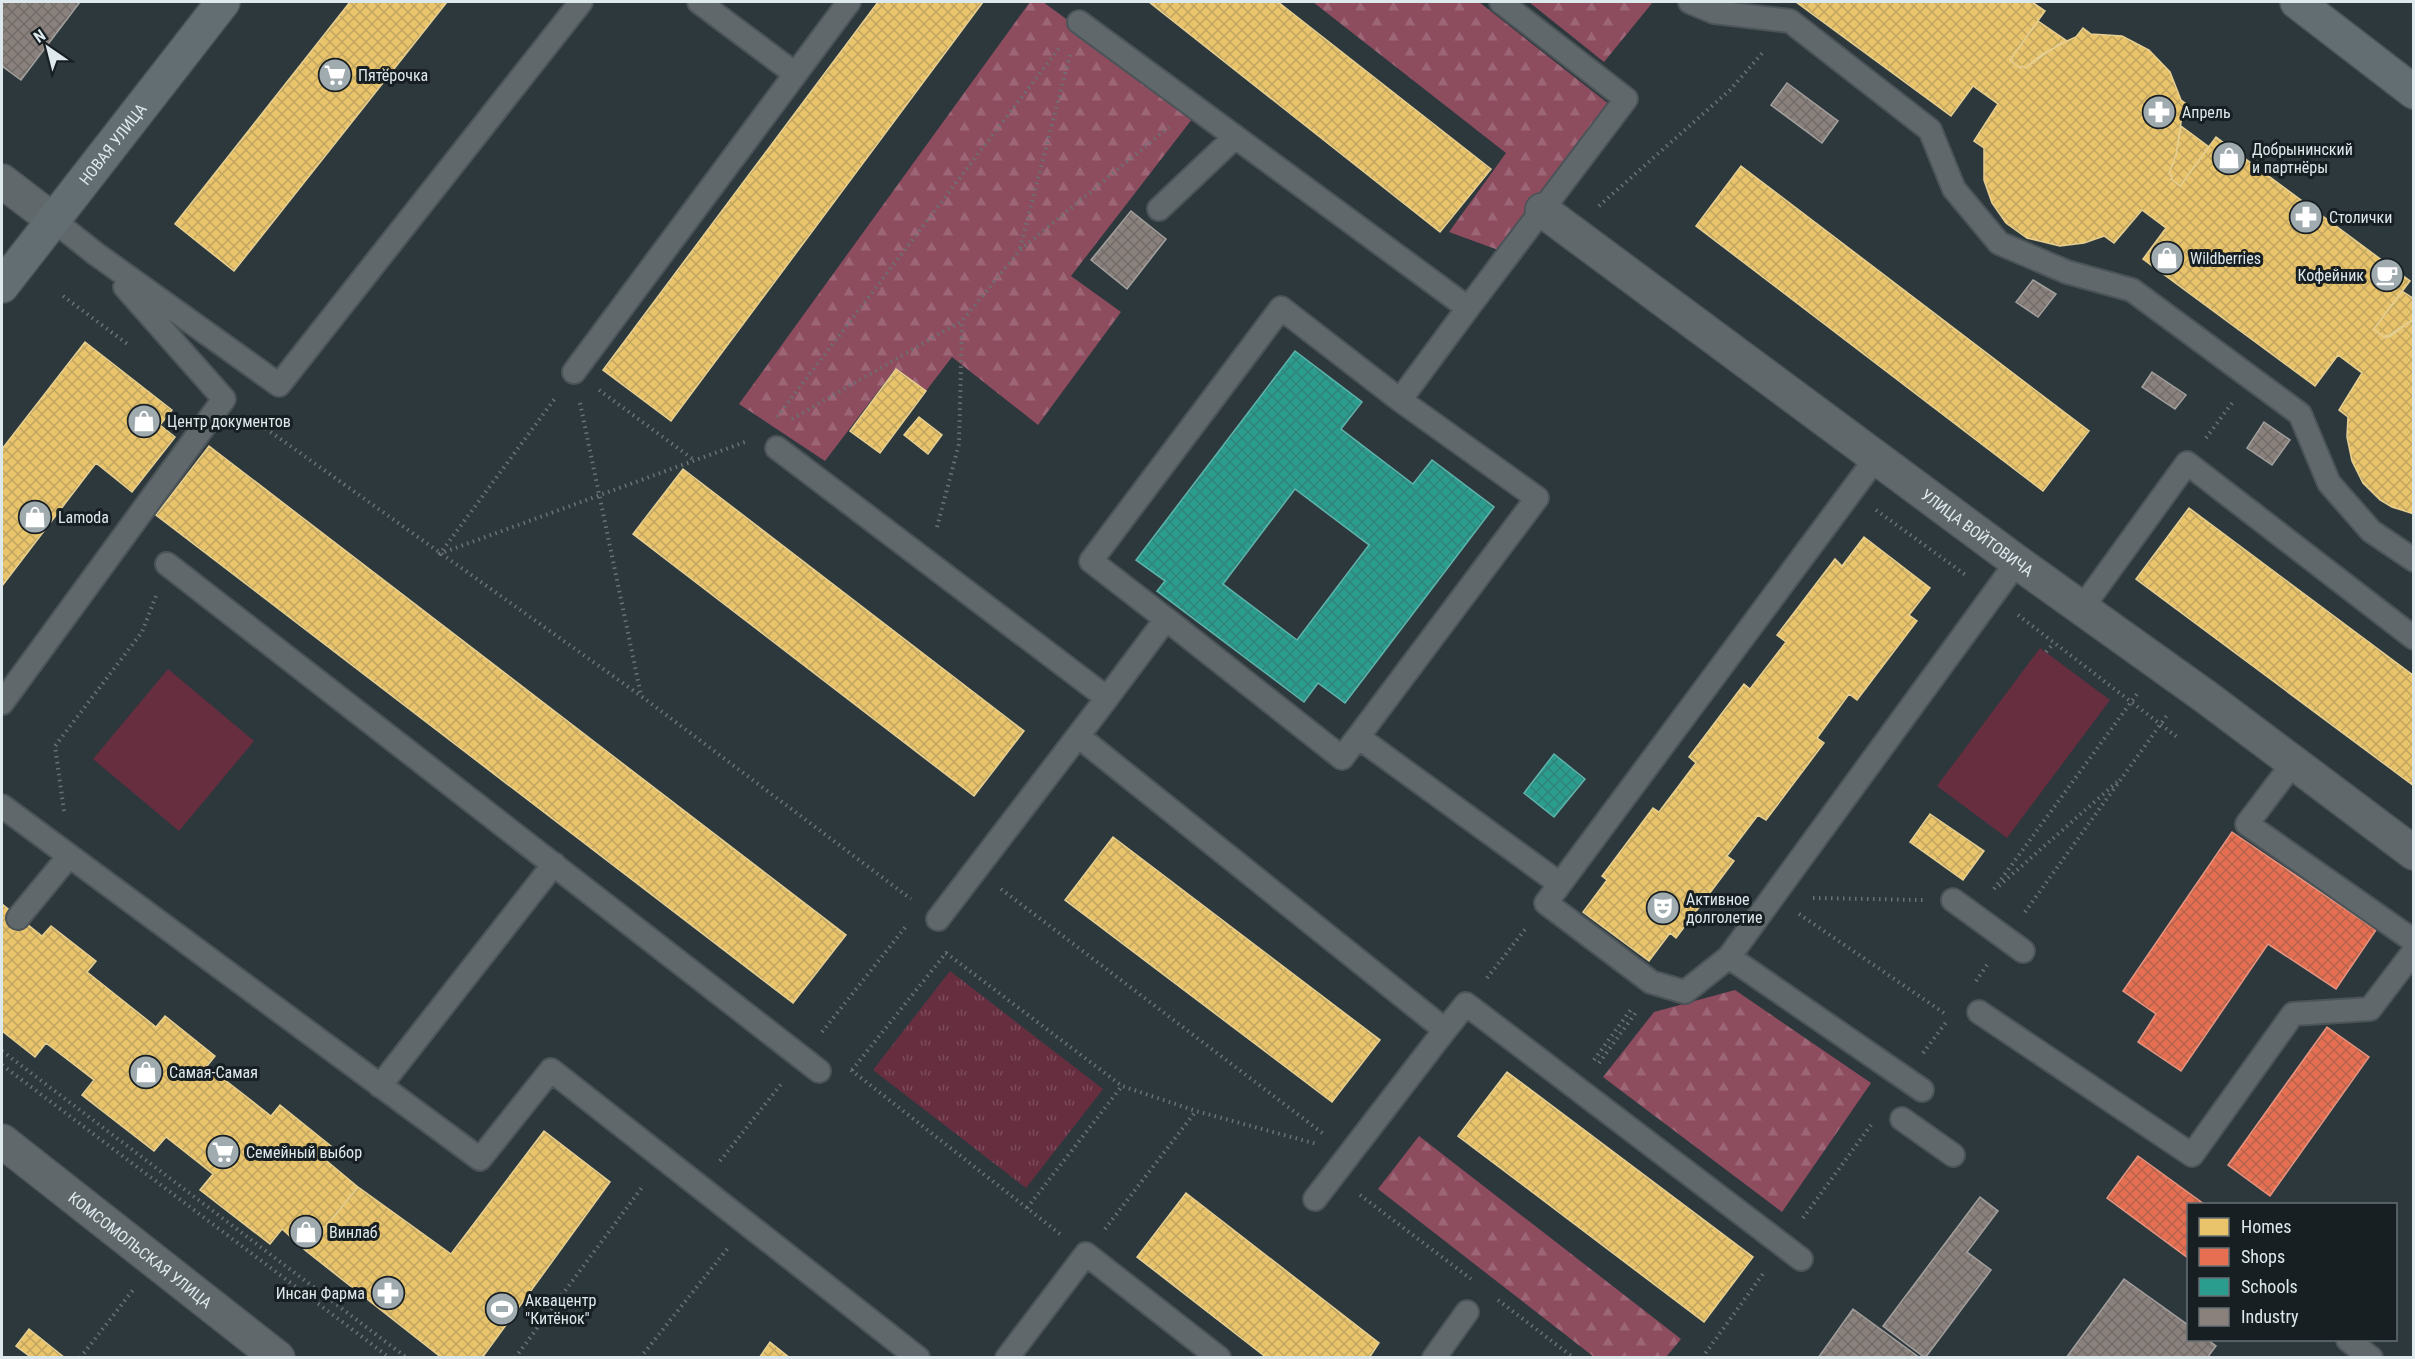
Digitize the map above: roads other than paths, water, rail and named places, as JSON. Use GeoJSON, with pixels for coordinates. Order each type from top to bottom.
{"type":"FeatureCollection","features":[{"type":"Feature","properties":{"kind":"street","name":"НОВАЯ УЛИЦА"},"geometry":{"type":"LineString","coordinates":[[5,276],[53,220],[223,2]]}},
{"type":"Feature","properties":{"kind":"street"},"geometry":{"type":"LineString","coordinates":[[2297,2],[2414,92]]}},
{"type":"Feature","properties":{"kind":"street"},"geometry":{"type":"LineString","coordinates":[[2,181],[53,220]]}},
{"type":"Feature","properties":{"kind":"street","name":"УЛИЦА ВОЙТОВИЧА"},"geometry":{"type":"LineString","coordinates":[[1542,210],[2017,562],[2190,685],[2414,853]]}},
{"type":"Feature","properties":{"kind":"street","name":"КОМСОМОЛЬСКАЯ УЛИЦА"},"geometry":{"type":"LineString","coordinates":[[2,1141],[272,1356]]}},
{"type":"Feature","properties":{"kind":"lane"},"geometry":{"type":"LineString","coordinates":[[53,220],[96,254],[279,385],[581,2]]}},
{"type":"Feature","properties":{"kind":"lane"},"geometry":{"type":"LineString","coordinates":[[699,2],[794,73]]}},
{"type":"Feature","properties":{"kind":"lane"},"geometry":{"type":"LineString","coordinates":[[574,372],[849,2]]}},
{"type":"Feature","properties":{"kind":"lane"},"geometry":{"type":"LineString","coordinates":[[1400,400],[1626,99],[1501,2]]}},
{"type":"Feature","properties":{"kind":"lane"},"geometry":{"type":"LineString","coordinates":[[1690,2],[1714,12],[1796,13],[1930,130],[1954,189],[1999,243],[2067,272],[2132,290],[2300,414],[2329,483],[2371,531],[2414,560]]}},
{"type":"Feature","properties":{"kind":"lane"},"geometry":{"type":"LineString","coordinates":[[1078,22],[1468,308]]}},
{"type":"Feature","properties":{"kind":"lane"},"geometry":{"type":"LineString","coordinates":[[1159,209],[1234,137]]}},
{"type":"Feature","properties":{"kind":"lane"},"geometry":{"type":"LineString","coordinates":[[2,703],[224,399],[96,254]]}},
{"type":"Feature","properties":{"kind":"lane"},"geometry":{"type":"LineString","coordinates":[[1281,308],[1400,400],[1537,498],[1342,758],[1166,619],[1091,561],[1281,308]]}},
{"type":"Feature","properties":{"kind":"lane"},"geometry":{"type":"LineString","coordinates":[[777,448],[928,560],[1107,698]]}},
{"type":"Feature","properties":{"kind":"lane"},"geometry":{"type":"LineString","coordinates":[[1876,458],[1546,903],[1654,982],[1685,992],[1729,957],[2017,562]]}},
{"type":"Feature","properties":{"kind":"lane"},"geometry":{"type":"LineString","coordinates":[[2082,608],[2187,463],[2414,638]]}},
{"type":"Feature","properties":{"kind":"lane"},"geometry":{"type":"LineString","coordinates":[[167,564],[819,1071]]}},
{"type":"Feature","properties":{"kind":"lane"},"geometry":{"type":"LineString","coordinates":[[938,919],[1166,619]]}},
{"type":"Feature","properties":{"kind":"lane"},"geometry":{"type":"LineString","coordinates":[[1078,736],[1444,1030]]}},
{"type":"Feature","properties":{"kind":"lane"},"geometry":{"type":"LineString","coordinates":[[1358,737],[1560,884]]}},
{"type":"Feature","properties":{"kind":"lane"},"geometry":{"type":"LineString","coordinates":[[2294,762],[2247,824],[2414,941]]}},
{"type":"Feature","properties":{"kind":"lane"},"geometry":{"type":"LineString","coordinates":[[2,806],[480,1159],[551,1070],[918,1358]]}},
{"type":"Feature","properties":{"kind":"lane"},"geometry":{"type":"LineString","coordinates":[[18,918],[69,856]]}},
{"type":"Feature","properties":{"kind":"lane"},"geometry":{"type":"LineString","coordinates":[[380,1086],[554,864]]}},
{"type":"Feature","properties":{"kind":"lane"},"geometry":{"type":"LineString","coordinates":[[1953,900],[2014,945]]}},
{"type":"Feature","properties":{"kind":"lane"},"geometry":{"type":"LineString","coordinates":[[1979,1012],[2192,1155],[2293,1014],[2370,1010],[2414,951]]}},
{"type":"Feature","properties":{"kind":"lane"},"geometry":{"type":"LineString","coordinates":[[1729,957],[1914,1084]]}},
{"type":"Feature","properties":{"kind":"lane"},"geometry":{"type":"LineString","coordinates":[[1315,1199],[1466,1004],[1792,1252]]}},
{"type":"Feature","properties":{"kind":"lane"},"geometry":{"type":"LineString","coordinates":[[1902,1119],[1953,1155]]}},
{"type":"Feature","properties":{"kind":"lane"},"geometry":{"type":"LineString","coordinates":[[1007,1358],[1086,1254],[1219,1358]]}},
{"type":"Feature","properties":{"kind":"lane"},"geometry":{"type":"LineString","coordinates":[[1434,1358],[1467,1312]]}},
{"type":"Feature","properties":{"kind":"lane"},"geometry":{"type":"LineString","coordinates":[[2349,1341],[2371,1358]]}},
{"type":"Feature","properties":{"kind":"place","name":"Пятёрочка"},"geometry":{"type":"Point","coordinates":[335,75]}},
{"type":"Feature","properties":{"kind":"place","name":"Апрель"},"geometry":{"type":"Point","coordinates":[2159,112]}},
{"type":"Feature","properties":{"kind":"place","name":"Добрынинский и партнёры"},"geometry":{"type":"Point","coordinates":[2229,158]}},
{"type":"Feature","properties":{"kind":"place","name":"Столички"},"geometry":{"type":"Point","coordinates":[2306,217]}},
{"type":"Feature","properties":{"kind":"place","name":"Wildberries"},"geometry":{"type":"Point","coordinates":[2167,258]}},
{"type":"Feature","properties":{"kind":"place","name":"Кофейник"},"geometry":{"type":"Point","coordinates":[2387,275]}},
{"type":"Feature","properties":{"kind":"place","name":"Центр документов"},"geometry":{"type":"Point","coordinates":[144,421]}},
{"type":"Feature","properties":{"kind":"place","name":"Lamoda"},"geometry":{"type":"Point","coordinates":[35,517]}},
{"type":"Feature","properties":{"kind":"place","name":"Активное долголетие"},"geometry":{"type":"Point","coordinates":[1663,908]}},
{"type":"Feature","properties":{"kind":"place","name":"Самая-Самая"},"geometry":{"type":"Point","coordinates":[146,1072]}},
{"type":"Feature","properties":{"kind":"place","name":"Семейный выбор"},"geometry":{"type":"Point","coordinates":[223,1152]}},
{"type":"Feature","properties":{"kind":"place","name":"Винлаб"},"geometry":{"type":"Point","coordinates":[306,1232]}},
{"type":"Feature","properties":{"kind":"place","name":"Инсан Фарма"},"geometry":{"type":"Point","coordinates":[388,1293]}},
{"type":"Feature","properties":{"kind":"place","name":"Аквацентр \"Китёнок\""},"geometry":{"type":"Point","coordinates":[502,1309]}}]}
